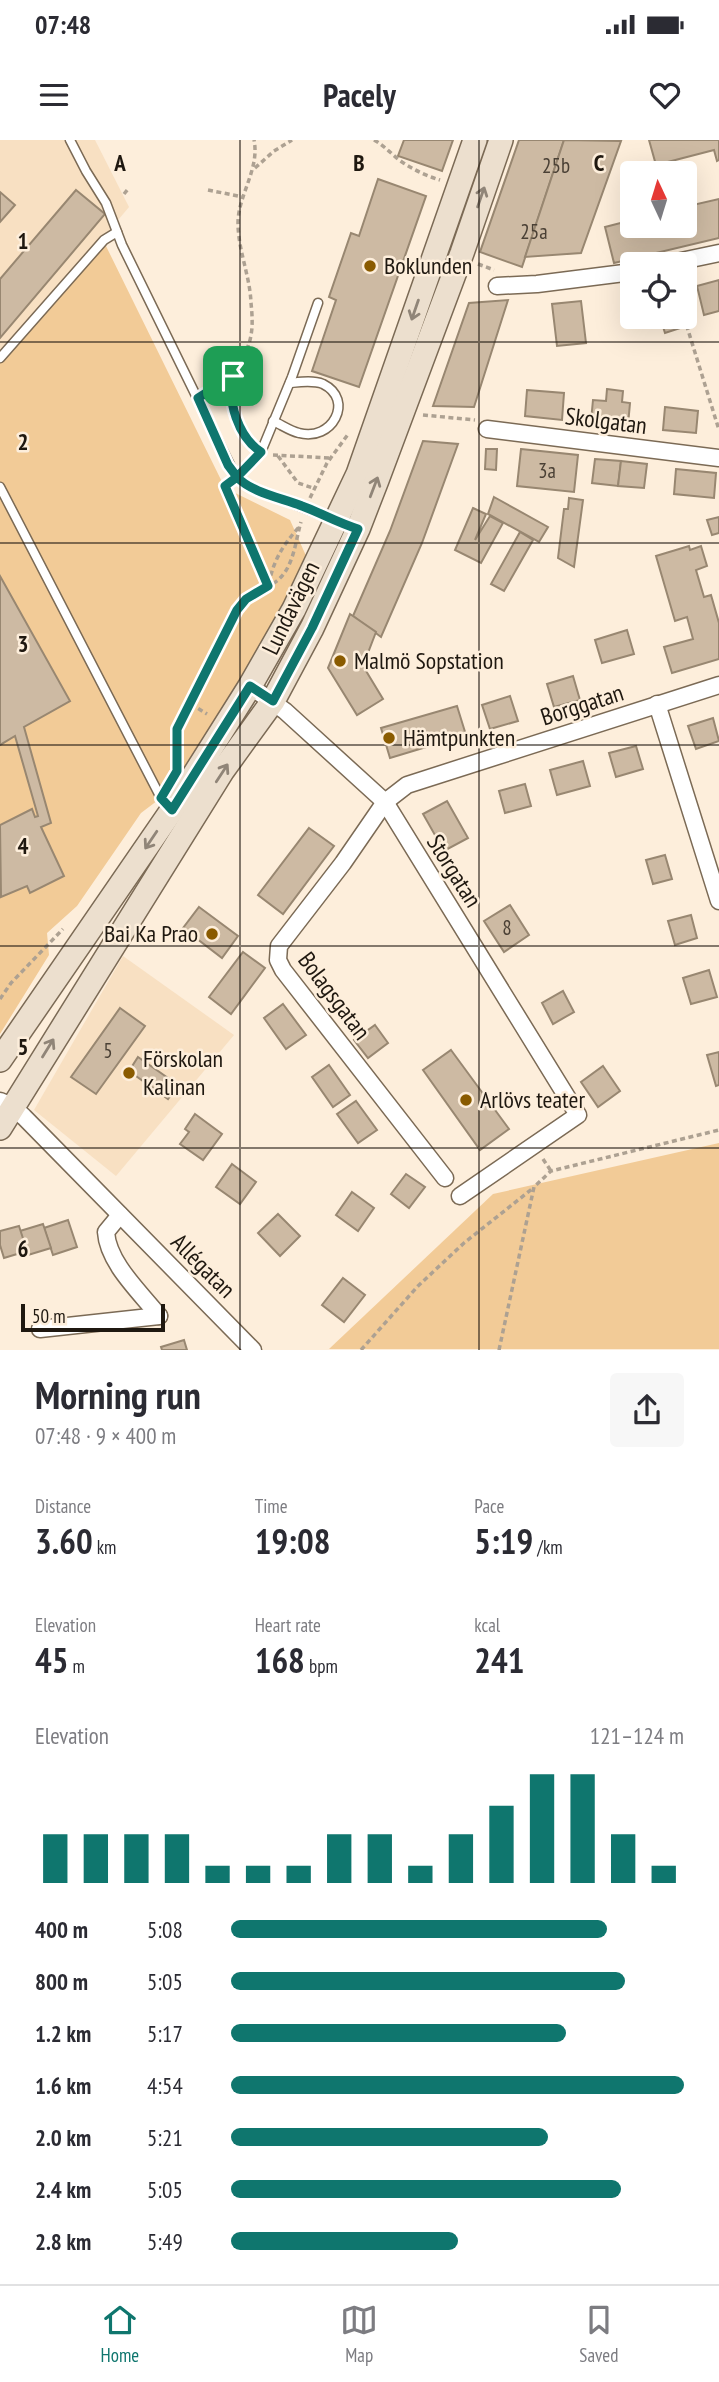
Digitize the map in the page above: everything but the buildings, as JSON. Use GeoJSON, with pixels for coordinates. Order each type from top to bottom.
{"type":"FeatureCollection","features":[{"type":"Feature","properties":{"kind":"main road","name":"Lundavägen"},"geometry":{"type":"LineString","coordinates":[[0,1060],[167,804],[250,686],[294,609],[358,474],[475,140]]}},
{"type":"Feature","properties":{"kind":"main road","name":"Lundavägen"},"geometry":{"type":"LineString","coordinates":[[0,1128],[6,1103],[223,770],[273,701],[312,628],[358,529],[462,253],[501,140]]}},
{"type":"Feature","properties":{"kind":"street"},"geometry":{"type":"LineString","coordinates":[[697,258],[719,253]]}},
{"type":"Feature","properties":{"kind":"street"},"geometry":{"type":"LineString","coordinates":[[497,286],[620,274]]}},
{"type":"Feature","properties":{"kind":"street","name":"Skolgatan"},"geometry":{"type":"LineString","coordinates":[[487,429],[719,458]]}},
{"type":"Feature","properties":{"kind":"street","name":"Borggatan"},"geometry":{"type":"LineString","coordinates":[[385,802],[407,785],[719,685]]}},
{"type":"Feature","properties":{"kind":"street","name":"Storgatan"},"geometry":{"type":"LineString","coordinates":[[250,686],[273,701],[385,802],[578,1115],[460,1196]]}},
{"type":"Feature","properties":{"kind":"street"},"geometry":{"type":"LineString","coordinates":[[657,704],[719,901]]}},
{"type":"Feature","properties":{"kind":"street","name":"Bolagsgatan"},"geometry":{"type":"LineString","coordinates":[[385,802],[343,863],[279,946],[278,960],[283,970],[445,1178]]}},
{"type":"Feature","properties":{"kind":"street","name":"Allégatan"},"geometry":{"type":"LineString","coordinates":[[6,1103],[253,1349]]}},
{"type":"Feature","properties":{"kind":"street"},"geometry":{"type":"LineString","coordinates":[[40,1329],[159,1315],[125,1274],[107,1247],[106,1232],[120,1215]]}},
{"type":"Feature","properties":{"kind":"lane"},"geometry":{"type":"LineString","coordinates":[[70,140],[106,203],[117,232],[228,465],[248,486],[306,507],[334,522],[358,529]]}},
{"type":"Feature","properties":{"kind":"lane"},"geometry":{"type":"LineString","coordinates":[[0,359],[104,240],[117,232]]}},
{"type":"Feature","properties":{"kind":"lane"},"geometry":{"type":"LineString","coordinates":[[237,477],[261,452],[290,383],[317,303]]}},
{"type":"Feature","properties":{"kind":"lane"},"geometry":{"type":"LineString","coordinates":[[273,421],[299,433],[314,435],[329,429],[336,419],[339,406],[334,393],[322,384],[306,381],[290,383]]}},
{"type":"Feature","properties":{"kind":"lane"},"geometry":{"type":"LineString","coordinates":[[0,487],[167,804]]}},
{"type":"Feature","properties":{"kind":"path"},"geometry":{"type":"LineString","coordinates":[[254,140],[253,169],[243,197],[238,223],[251,300],[252,334],[243,359],[233,376],[230,394],[232,404],[243,431],[261,452],[278,456],[331,458]]}},
{"type":"Feature","properties":{"kind":"path"},"geometry":{"type":"LineString","coordinates":[[253,169],[292,140]]}},
{"type":"Feature","properties":{"kind":"path"},"geometry":{"type":"LineString","coordinates":[[374,140],[384,145],[400,161],[446,182]]}},
{"type":"Feature","properties":{"kind":"path"},"geometry":{"type":"LineString","coordinates":[[124,194],[128,189]]}},
{"type":"Feature","properties":{"kind":"path"},"geometry":{"type":"LineString","coordinates":[[208,190],[243,197]]}},
{"type":"Feature","properties":{"kind":"path"},"geometry":{"type":"LineString","coordinates":[[688,329],[719,430]]}},
{"type":"Feature","properties":{"kind":"path"},"geometry":{"type":"LineString","coordinates":[[198,398],[233,376]]}},
{"type":"Feature","properties":{"kind":"path"},"geometry":{"type":"LineString","coordinates":[[421,415],[475,419],[487,429]]}},
{"type":"Feature","properties":{"kind":"path"},"geometry":{"type":"LineString","coordinates":[[278,456],[298,483],[313,488]]}},
{"type":"Feature","properties":{"kind":"path"},"geometry":{"type":"LineString","coordinates":[[237,477],[225,486],[268,586]]}},
{"type":"Feature","properties":{"kind":"path"},"geometry":{"type":"LineString","coordinates":[[167,804],[177,771],[177,729],[237,610],[246,599],[268,586],[281,577],[291,561],[300,525],[278,555],[268,586]]}},
{"type":"Feature","properties":{"kind":"path"},"geometry":{"type":"LineString","coordinates":[[0,999],[11,983],[69,922]]}},
{"type":"Feature","properties":{"kind":"path"},"geometry":{"type":"LineString","coordinates":[[361,1349],[418,1286],[464,1243],[551,1171],[719,1130]]}},
{"type":"Feature","properties":{"kind":"path"},"geometry":{"type":"LineString","coordinates":[[499,1349],[534,1187]]}},
{"type":"Feature","properties":{"kind":"shaded area"},"geometry":{"type":"Polygon","coordinates":[[[0,140],[95,140],[129,207],[0,360],[0,140]]]}},
{"type":"Feature","properties":{"kind":"shaded area"},"geometry":{"type":"Polygon","coordinates":[[[105,244],[225,488],[290,520],[307,558],[287,609],[182,782],[141,813],[77,906],[47,933],[49,955],[0,1034],[0,360],[105,244]]]}},
{"type":"Feature","properties":{"kind":"shaded area","name":"Förskolan Kalinan"},"geometry":{"type":"Polygon","coordinates":[[[123,956],[234,1035],[116,1176],[34,1110],[123,956]]]}},
{"type":"Feature","properties":{"kind":"shaded area"},"geometry":{"type":"Polygon","coordinates":[[[719,1143],[719,1349],[329,1349],[493,1194],[719,1143]]]}},
{"type":"Feature","properties":{"kind":"place","name":"Boklunden"},"geometry":{"type":"Point","coordinates":[370,266]}},
{"type":"Feature","properties":{"kind":"place","name":"Malmö Sopstation"},"geometry":{"type":"Point","coordinates":[340,661]}},
{"type":"Feature","properties":{"kind":"place","name":"Hämtpunkten"},"geometry":{"type":"Point","coordinates":[389,738]}},
{"type":"Feature","properties":{"kind":"place","name":"Bai Ka Prao"},"geometry":{"type":"Point","coordinates":[212,934]}},
{"type":"Feature","properties":{"kind":"place","name":"Förskolan Kalinan"},"geometry":{"type":"Point","coordinates":[129,1073]}},
{"type":"Feature","properties":{"kind":"place","name":"Arlövs teater"},"geometry":{"type":"Point","coordinates":[466,1100]}},
{"type":"Feature","properties":{"kind":"route"},"geometry":{"type":"LineString","coordinates":[[233,376],[198,398],[228,465],[237,477],[225,486],[268,586],[246,599],[237,610],[177,729],[177,771],[175,779],[161,798],[172,810],[250,686],[273,701],[312,628],[358,529],[334,522],[306,507],[248,486],[237,477],[261,452],[250,443],[232,404],[230,394],[233,376]]}}]}
